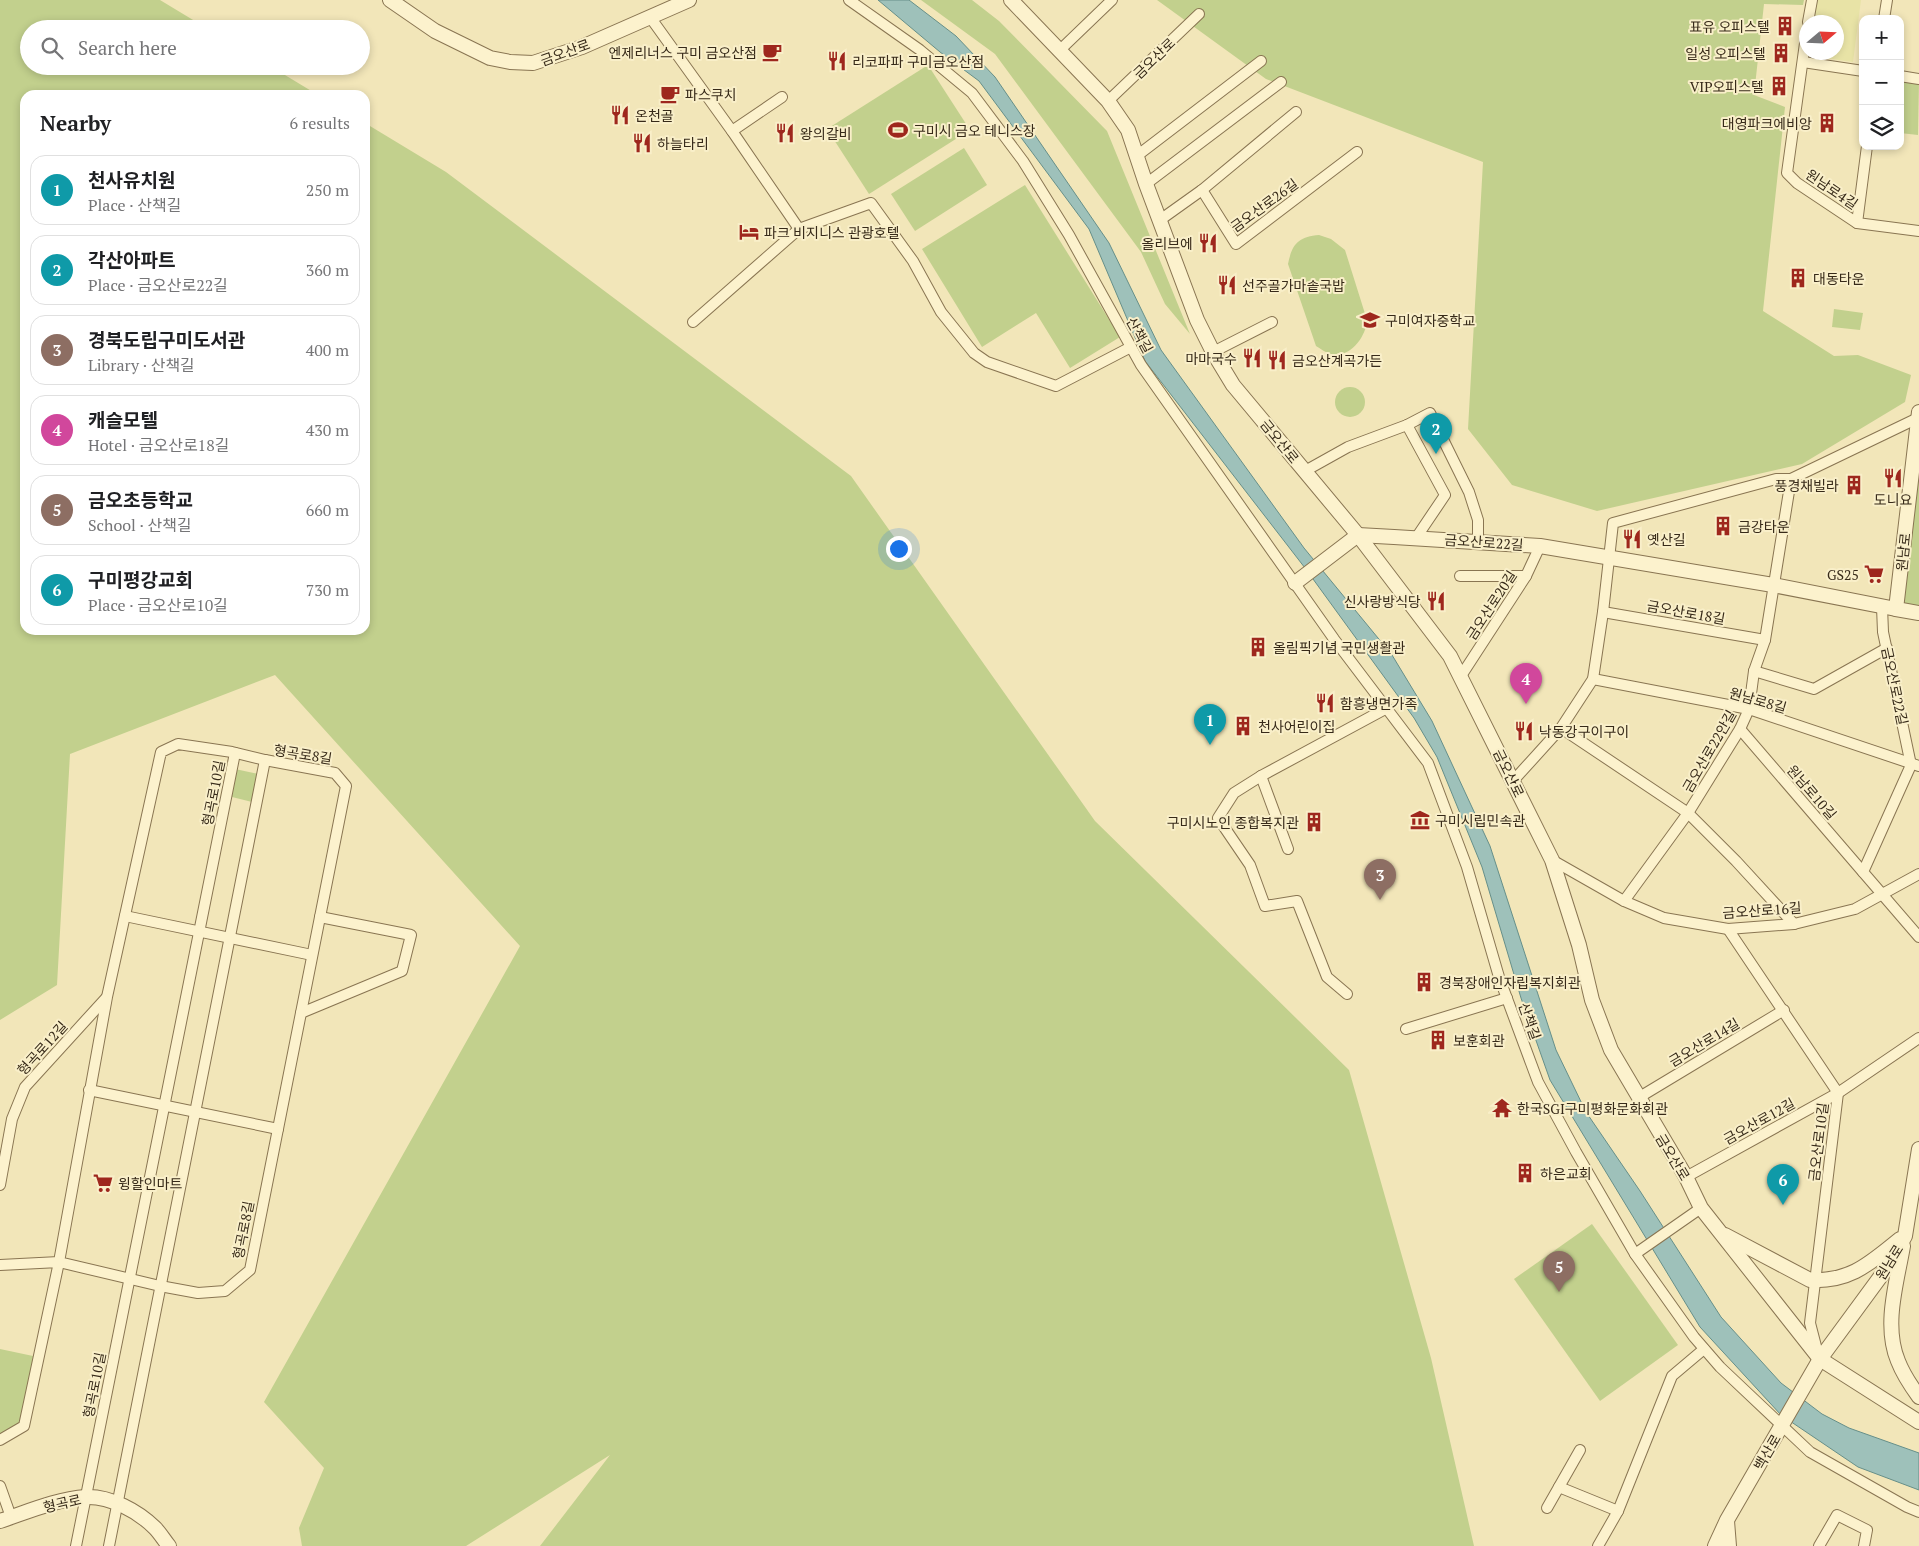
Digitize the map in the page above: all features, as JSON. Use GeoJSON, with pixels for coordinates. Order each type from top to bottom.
{"type":"FeatureCollection","features":[{"type":"Feature","properties":{"kind":"street","name":"금오산로"},"geometry":{"type":"LineString","coordinates":[[390,0],[435,30],[490,58],[510,62],[533,63],[582,47],[688,0]]}},
{"type":"Feature","properties":{"kind":"street","name":"산책길"},"geometry":{"type":"LineString","coordinates":[[849,0],[920,50],[972,93],[1023,161],[1069,235],[1141,365],[1334,639],[1428,763],[1467,867],[1507,998],[1538,1082],[1635,1254],[1704,1349],[1782,1427],[1810,1452],[1919,1512]]}},
{"type":"Feature","properties":{"kind":"street","name":"금오산로"},"geometry":{"type":"LineString","coordinates":[[1011,0],[1108,101],[1128,130],[1138,155],[1146,184],[1197,320],[1232,385],[1358,535],[1450,656],[1552,860],[1576,935],[1592,1000],[1602,1030],[1638,1098],[1686,1177],[1702,1208],[1820,1359],[1919,1422]]}},
{"type":"Feature","properties":{"kind":"street"},"geometry":{"type":"LineString","coordinates":[[1060,50],[1112,0]]}},
{"type":"Feature","properties":{"kind":"street"},"geometry":{"type":"LineString","coordinates":[[1809,15],[1812,0]]}},
{"type":"Feature","properties":{"kind":"street"},"geometry":{"type":"LineString","coordinates":[[1885,15],[1887,0]]}},
{"type":"Feature","properties":{"kind":"street","name":"금오산로"},"geometry":{"type":"LineString","coordinates":[[1108,101],[1199,14]]}},
{"type":"Feature","properties":{"kind":"street"},"geometry":{"type":"LineString","coordinates":[[650,17],[732,131],[799,229]]}},
{"type":"Feature","properties":{"kind":"street"},"geometry":{"type":"LineString","coordinates":[[1138,155],[1260,61]]}},
{"type":"Feature","properties":{"kind":"street"},"geometry":{"type":"LineString","coordinates":[[1803,62],[1859,70]]}},
{"type":"Feature","properties":{"kind":"street","name":"원남로4길"},"geometry":{"type":"LineString","coordinates":[[1803,62],[1787,172],[1797,183],[1857,223],[1919,232]]}},
{"type":"Feature","properties":{"kind":"street"},"geometry":{"type":"LineString","coordinates":[[1904,77],[1919,79]]}},
{"type":"Feature","properties":{"kind":"street"},"geometry":{"type":"LineString","coordinates":[[1146,184],[1281,82]]}},
{"type":"Feature","properties":{"kind":"street"},"geometry":{"type":"LineString","coordinates":[[732,131],[782,97]]}},
{"type":"Feature","properties":{"kind":"street"},"geometry":{"type":"LineString","coordinates":[[1160,220],[1202,190],[1296,112]]}},
{"type":"Feature","properties":{"kind":"street","name":"원남로4길"},"geometry":{"type":"LineString","coordinates":[[1857,223],[1866,150]]}},
{"type":"Feature","properties":{"kind":"street","name":"금오산로26길"},"geometry":{"type":"LineString","coordinates":[[1202,190],[1236,244],[1357,152]]}},
{"type":"Feature","properties":{"kind":"street"},"geometry":{"type":"LineString","coordinates":[[693,322],[799,229],[871,203],[913,261],[941,312],[974,353],[987,362],[1056,386],[1131,347]]}},
{"type":"Feature","properties":{"kind":"street"},"geometry":{"type":"LineString","coordinates":[[1213,352],[1272,322]]}},
{"type":"Feature","properties":{"kind":"street"},"geometry":{"type":"LineString","coordinates":[[1305,471],[1348,447],[1407,425],[1430,413],[1469,492],[1478,520],[1478,541]]}},
{"type":"Feature","properties":{"kind":"street"},"geometry":{"type":"LineString","coordinates":[[1513,780],[1561,728],[1593,679],[1613,523],[1776,479],[1790,479],[1919,415]]}},
{"type":"Feature","properties":{"kind":"street","name":"원남로"},"geometry":{"type":"LineString","coordinates":[[1896,609],[1915,474],[1919,415]]}},
{"type":"Feature","properties":{"kind":"street"},"geometry":{"type":"LineString","coordinates":[[1407,425],[1446,495],[1416,538]]}},
{"type":"Feature","properties":{"kind":"street"},"geometry":{"type":"LineString","coordinates":[[1772,585],[1790,479]]}},
{"type":"Feature","properties":{"kind":"street"},"geometry":{"type":"LineString","coordinates":[[1295,583],[1358,535]]}},
{"type":"Feature","properties":{"kind":"street","name":"금오산로22길"},"geometry":{"type":"LineString","coordinates":[[1358,535],[1540,546],[1772,585],[1896,609]]}},
{"type":"Feature","properties":{"kind":"street","name":"금오산로20길"},"geometry":{"type":"LineString","coordinates":[[1461,676],[1526,576],[1540,546]]}},
{"type":"Feature","properties":{"kind":"street"},"geometry":{"type":"LineString","coordinates":[[1460,576],[1526,576]]}},
{"type":"Feature","properties":{"kind":"street","name":"금오산로22안길"},"geometry":{"type":"LineString","coordinates":[[1624,900],[1688,813],[1740,729],[1748,709],[1754,671],[1764,640],[1772,585]]}},
{"type":"Feature","properties":{"kind":"street","name":"금오산로22길"},"geometry":{"type":"LineString","coordinates":[[1882,607],[1883,632],[1915,765]]}},
{"type":"Feature","properties":{"kind":"street"},"geometry":{"type":"LineString","coordinates":[[1896,609],[1919,613]]}},
{"type":"Feature","properties":{"kind":"street","name":"금오산로18길"},"geometry":{"type":"LineString","coordinates":[[1603,612],[1764,640]]}},
{"type":"Feature","properties":{"kind":"street"},"geometry":{"type":"LineString","coordinates":[[1754,671],[1814,689],[1888,648]]}},
{"type":"Feature","properties":{"kind":"street","name":"원남로8길"},"geometry":{"type":"LineString","coordinates":[[1593,679],[1748,709],[1915,765]]}},
{"type":"Feature","properties":{"kind":"street"},"geometry":{"type":"LineString","coordinates":[[1347,994],[1326,977],[1298,901],[1265,906],[1250,865],[1218,818],[1234,793],[1261,776],[1387,708]]}},
{"type":"Feature","properties":{"kind":"street"},"geometry":{"type":"LineString","coordinates":[[1561,728],[1688,813]]}},
{"type":"Feature","properties":{"kind":"street","name":"원남로10길"},"geometry":{"type":"LineString","coordinates":[[1740,729],[1863,872]]}},
{"type":"Feature","properties":{"kind":"street","name":"형곡로10길"},"geometry":{"type":"LineString","coordinates":[[60,1262],[107,997],[161,752],[178,744],[235,753],[76,1546]]}},
{"type":"Feature","properties":{"kind":"street"},"geometry":{"type":"LineString","coordinates":[[235,753],[265,760]]}},
{"type":"Feature","properties":{"kind":"street","name":"형곡로8길"},"geometry":{"type":"LineString","coordinates":[[109,1546],[160,1286],[265,760],[335,773],[346,786],[250,1270],[225,1291],[198,1293],[160,1286]]}},
{"type":"Feature","properties":{"kind":"street"},"geometry":{"type":"LineString","coordinates":[[1915,765],[1863,872],[1919,937]]}},
{"type":"Feature","properties":{"kind":"street"},"geometry":{"type":"LineString","coordinates":[[1261,776],[1288,849]]}},
{"type":"Feature","properties":{"kind":"street","name":"금오산로22안길"},"geometry":{"type":"LineString","coordinates":[[1688,813],[1736,861],[1794,924]]}},
{"type":"Feature","properties":{"kind":"street","name":"금오산로16길"},"geometry":{"type":"LineString","coordinates":[[1552,860],[1624,900],[1664,918],[1728,929],[1794,924],[1854,910],[1919,874]]}},
{"type":"Feature","properties":{"kind":"street"},"geometry":{"type":"LineString","coordinates":[[125,916],[312,955]]}},
{"type":"Feature","properties":{"kind":"street"},"geometry":{"type":"LineString","coordinates":[[301,1014],[402,970],[411,935],[320,917]]}},
{"type":"Feature","properties":{"kind":"street","name":"금오산로10길"},"geometry":{"type":"LineString","coordinates":[[1728,929],[1838,1093],[1810,1323],[1820,1359]]}},
{"type":"Feature","properties":{"kind":"street","name":"형곡로12길"},"geometry":{"type":"LineString","coordinates":[[0,1185],[12,1119],[25,1088],[107,997]]}},
{"type":"Feature","properties":{"kind":"street"},"geometry":{"type":"LineString","coordinates":[[1406,1029],[1507,998]]}},
{"type":"Feature","properties":{"kind":"street","name":"금오산로14길"},"geometry":{"type":"LineString","coordinates":[[1638,1098],[1784,1010]]}},
{"type":"Feature","properties":{"kind":"street","name":"금오산로12길"},"geometry":{"type":"LineString","coordinates":[[1686,1177],[1838,1093],[1919,1038]]}},
{"type":"Feature","properties":{"kind":"street"},"geometry":{"type":"LineString","coordinates":[[89,1090],[278,1129]]}},
{"type":"Feature","properties":{"kind":"street","name":"원남로"},"geometry":{"type":"LineString","coordinates":[[1820,1359],[1889,1265],[1905,1236],[1919,1149]]}},
{"type":"Feature","properties":{"kind":"street"},"geometry":{"type":"LineString","coordinates":[[1635,1254],[1702,1208]]}},
{"type":"Feature","properties":{"kind":"street"},"geometry":{"type":"LineString","coordinates":[[1720,1232],[1810,1280],[1835,1279],[1857,1272],[1905,1236]]}},
{"type":"Feature","properties":{"kind":"street"},"geometry":{"type":"LineString","coordinates":[[1905,1236],[1893,1307],[1892,1330],[1897,1359],[1904,1375],[1919,1397]]}},
{"type":"Feature","properties":{"kind":"street"},"geometry":{"type":"LineString","coordinates":[[0,1265],[60,1262],[160,1286]]}},
{"type":"Feature","properties":{"kind":"street"},"geometry":{"type":"LineString","coordinates":[[0,1440],[24,1426],[60,1262]]}},
{"type":"Feature","properties":{"kind":"street"},"geometry":{"type":"LineString","coordinates":[[1598,1546],[1618,1511],[1672,1376],[1704,1349]]}},
{"type":"Feature","properties":{"kind":"street","name":"백산로"},"geometry":{"type":"LineString","coordinates":[[1715,1546],[1727,1520],[1820,1359]]}},
{"type":"Feature","properties":{"kind":"street"},"geometry":{"type":"LineString","coordinates":[[1547,1508],[1580,1450]]}},
{"type":"Feature","properties":{"kind":"street"},"geometry":{"type":"LineString","coordinates":[[0,1486],[6,1519]]}},
{"type":"Feature","properties":{"kind":"street"},"geometry":{"type":"LineString","coordinates":[[1559,1487],[1618,1511]]}},
{"type":"Feature","properties":{"kind":"street","name":"형곡로"},"geometry":{"type":"LineString","coordinates":[[6,1519],[60,1502],[86,1497],[102,1499],[134,1512],[155,1528],[169,1546]]}},
{"type":"Feature","properties":{"kind":"street"},"geometry":{"type":"LineString","coordinates":[[1819,1546],[1837,1515],[1867,1530],[1864,1546]]}},
{"type":"Feature","properties":{"kind":"street"},"geometry":{"type":"LineString","coordinates":[[1727,1520],[1729,1546]]}},
{"type":"Feature","properties":{"kind":"shaded area"},"geometry":{"type":"Polygon","coordinates":[[[1817,0],[1861,0],[1853,62],[1839,60],[1844,60],[1844,15],[1815,15],[1817,0]]]}},
{"type":"Feature","properties":{"kind":"green space"},"geometry":{"type":"Polygon","coordinates":[[[0,0],[160,0],[193,20],[20,20],[20,75],[285,75],[310,90],[20,90],[20,635],[370,635],[370,126],[446,172],[851,476],[1095,821],[1349,1070],[1431,1358],[1474,1546],[540,1546],[610,1455],[466,1546],[302,1546],[299,1528],[324,1468],[264,1402],[520,946],[275,675],[70,754],[57,985],[0,1020],[0,0]]]}},
{"type":"Feature","properties":{"kind":"green space"},"geometry":{"type":"Polygon","coordinates":[[[921,0],[972,0],[999,21],[1107,131],[1190,334],[1165,304],[1141,252],[995,54],[921,0]]]}},
{"type":"Feature","properties":{"kind":"green space"},"geometry":{"type":"Polygon","coordinates":[[[1157,0],[1804,0],[1803,5],[1764,4],[1754,95],[1785,107],[1763,311],[1834,356],[1858,355],[1911,375],[1905,402],[1802,464],[1597,511],[1512,485],[1468,429],[1483,162],[1266,79],[1157,0]]]}},
{"type":"Feature","properties":{"kind":"green space","name":"구미시 금오 테니스장"},"geometry":{"type":"Polygon","coordinates":[[[928,65],[970,130],[869,194],[827,129],[928,65]]]}},
{"type":"Feature","properties":{"kind":"green space"},"geometry":{"type":"Polygon","coordinates":[[[1904,78],[1919,80],[1918,135],[1904,133],[1904,78]]]}},
{"type":"Feature","properties":{"kind":"green space"},"geometry":{"type":"Polygon","coordinates":[[[964,148],[987,185],[915,231],[891,194],[964,148]]]}},
{"type":"Feature","properties":{"kind":"green space"},"geometry":{"type":"Polygon","coordinates":[[[1025,185],[1120,337],[1070,368],[1036,313],[982,347],[922,249],[1025,185]]]}},
{"type":"Feature","properties":{"kind":"green space"},"geometry":{"type":"Polygon","coordinates":[[[1319,235],[1331,239],[1345,250],[1367,320],[1364,333],[1356,345],[1350,350],[1337,355],[1328,353],[1316,346],[1288,264],[1297,243],[1306,238],[1319,235]]]}},
{"type":"Feature","properties":{"kind":"green space"},"geometry":{"type":"Polygon","coordinates":[[[1834,309],[1863,313],[1860,330],[1832,327],[1834,309]]]}},
{"type":"Feature","properties":{"kind":"green space"},"geometry":{"type":"Polygon","coordinates":[[[1350,387],[1360,392],[1365,402],[1360,412],[1350,417],[1340,412],[1335,402],[1340,392],[1350,387]]]}},
{"type":"Feature","properties":{"kind":"green space"},"geometry":{"type":"Polygon","coordinates":[[[1911,474],[1919,475],[1919,613],[1896,609],[1911,474]]]}},
{"type":"Feature","properties":{"kind":"green space"},"geometry":{"type":"Polygon","coordinates":[[[235,769],[259,774],[256,803],[228,796],[235,769]]]}},
{"type":"Feature","properties":{"kind":"green space"},"geometry":{"type":"Polygon","coordinates":[[[1592,1224],[1678,1345],[1600,1401],[1514,1279],[1592,1224]]]}},
{"type":"Feature","properties":{"kind":"green space"},"geometry":{"type":"Polygon","coordinates":[[[0,1349],[33,1356],[22,1425],[0,1435],[0,1349]]]}},
{"type":"Feature","properties":{"kind":"water"},"geometry":{"type":"Polygon","coordinates":[[[878,0],[909,0],[956,36],[995,77],[1109,243],[1161,350],[1304,548],[1392,655],[1432,721],[1490,846],[1556,1050],[1586,1112],[1640,1191],[1721,1317],[1781,1383],[1822,1414],[1849,1428],[1919,1453],[1919,1490],[1858,1467],[1781,1415],[1700,1327],[1550,1080],[1521,998],[1482,867],[1437,757],[1414,718],[1305,568],[1145,361],[1089,229],[979,81],[940,52],[878,0]]]}},
{"type":"Feature","properties":{"kind":"place","name":"표유 오피스텔"},"geometry":{"type":"Point","coordinates":[1785,26]}},
{"type":"Feature","properties":{"kind":"place","name":"엔제리너스 구미 금오산점"},"geometry":{"type":"Point","coordinates":[772,52]}},
{"type":"Feature","properties":{"kind":"place","name":"일성 오피스텔"},"geometry":{"type":"Point","coordinates":[1781,53]}},
{"type":"Feature","properties":{"kind":"place","name":"리코파파 구미금오산점"},"geometry":{"type":"Point","coordinates":[837,61]}},
{"type":"Feature","properties":{"kind":"place","name":"VIP오피스텔"},"geometry":{"type":"Point","coordinates":[1779,86]}},
{"type":"Feature","properties":{"kind":"place","name":"파스쿠치"},"geometry":{"type":"Point","coordinates":[670,94]}},
{"type":"Feature","properties":{"kind":"place","name":"온천골"},"geometry":{"type":"Point","coordinates":[620,115]}},
{"type":"Feature","properties":{"kind":"place","name":"대영파크에비앙"},"geometry":{"type":"Point","coordinates":[1827,123]}},
{"type":"Feature","properties":{"kind":"place","name":"구미시 금오 테니스장"},"geometry":{"type":"Point","coordinates":[898,130]}},
{"type":"Feature","properties":{"kind":"place","name":"왕의갈비"},"geometry":{"type":"Point","coordinates":[785,133]}},
{"type":"Feature","properties":{"kind":"place","name":"하늘타리"},"geometry":{"type":"Point","coordinates":[642,143]}},
{"type":"Feature","properties":{"kind":"place","name":"파크 비지니스 관광호텔"},"geometry":{"type":"Point","coordinates":[749,232]}},
{"type":"Feature","properties":{"kind":"place","name":"올리브에"},"geometry":{"type":"Point","coordinates":[1208,243]}},
{"type":"Feature","properties":{"kind":"place","name":"대동타운"},"geometry":{"type":"Point","coordinates":[1798,278]}},
{"type":"Feature","properties":{"kind":"place","name":"선주골가마솥국밥"},"geometry":{"type":"Point","coordinates":[1227,285]}},
{"type":"Feature","properties":{"kind":"place","name":"구미여자중학교"},"geometry":{"type":"Point","coordinates":[1370,320]}},
{"type":"Feature","properties":{"kind":"place","name":"마마국수"},"geometry":{"type":"Point","coordinates":[1252,358]}},
{"type":"Feature","properties":{"kind":"place","name":"금오산계곡가든"},"geometry":{"type":"Point","coordinates":[1277,360]}},
{"type":"Feature","properties":{"kind":"place","name":"각산아파트"},"geometry":{"type":"Point","coordinates":[1436,454]}},
{"type":"Feature","properties":{"kind":"place","name":"도니요"},"geometry":{"type":"Point","coordinates":[1893,478]}},
{"type":"Feature","properties":{"kind":"place","name":"풍경채빌라"},"geometry":{"type":"Point","coordinates":[1854,485]}},
{"type":"Feature","properties":{"kind":"place","name":"금강타운"},"geometry":{"type":"Point","coordinates":[1723,526]}},
{"type":"Feature","properties":{"kind":"place","name":"옛산길"},"geometry":{"type":"Point","coordinates":[1632,539]}},
{"type":"Feature","properties":{"kind":"place","name":"GS25"},"geometry":{"type":"Point","coordinates":[1874,574]}},
{"type":"Feature","properties":{"kind":"place","name":"신사랑방식당"},"geometry":{"type":"Point","coordinates":[1436,601]}},
{"type":"Feature","properties":{"kind":"place","name":"올림픽기념 국민생활관"},"geometry":{"type":"Point","coordinates":[1258,647]}},
{"type":"Feature","properties":{"kind":"place","name":"함흥냉면가족"},"geometry":{"type":"Point","coordinates":[1325,703]}},
{"type":"Feature","properties":{"kind":"place","name":"캐슬모텔"},"geometry":{"type":"Point","coordinates":[1526,704]}},
{"type":"Feature","properties":{"kind":"place","name":"천사어린이집"},"geometry":{"type":"Point","coordinates":[1243,726]}},
{"type":"Feature","properties":{"kind":"place","name":"낙동강구이구이"},"geometry":{"type":"Point","coordinates":[1524,731]}},
{"type":"Feature","properties":{"kind":"place","name":"천사유치원"},"geometry":{"type":"Point","coordinates":[1210,745]}},
{"type":"Feature","properties":{"kind":"place","name":"구미시립민속관"},"geometry":{"type":"Point","coordinates":[1420,820]}},
{"type":"Feature","properties":{"kind":"place","name":"구미시노인 종합복지관"},"geometry":{"type":"Point","coordinates":[1314,822]}},
{"type":"Feature","properties":{"kind":"place","name":"경북도립구미도서관"},"geometry":{"type":"Point","coordinates":[1380,900]}},
{"type":"Feature","properties":{"kind":"place","name":"경북장애인자립복지회관"},"geometry":{"type":"Point","coordinates":[1424,982]}},
{"type":"Feature","properties":{"kind":"place","name":"보훈회관"},"geometry":{"type":"Point","coordinates":[1438,1040]}},
{"type":"Feature","properties":{"kind":"place","name":"한국SGI구미평화문화회관"},"geometry":{"type":"Point","coordinates":[1502,1108]}},
{"type":"Feature","properties":{"kind":"place","name":"하은교회"},"geometry":{"type":"Point","coordinates":[1525,1173]}},
{"type":"Feature","properties":{"kind":"place","name":"윙할인마트"},"geometry":{"type":"Point","coordinates":[103,1183]}},
{"type":"Feature","properties":{"kind":"place","name":"구미평강교회"},"geometry":{"type":"Point","coordinates":[1783,1205]}},
{"type":"Feature","properties":{"kind":"place","name":"금오초등학교"},"geometry":{"type":"Point","coordinates":[1559,1292]}}]}
